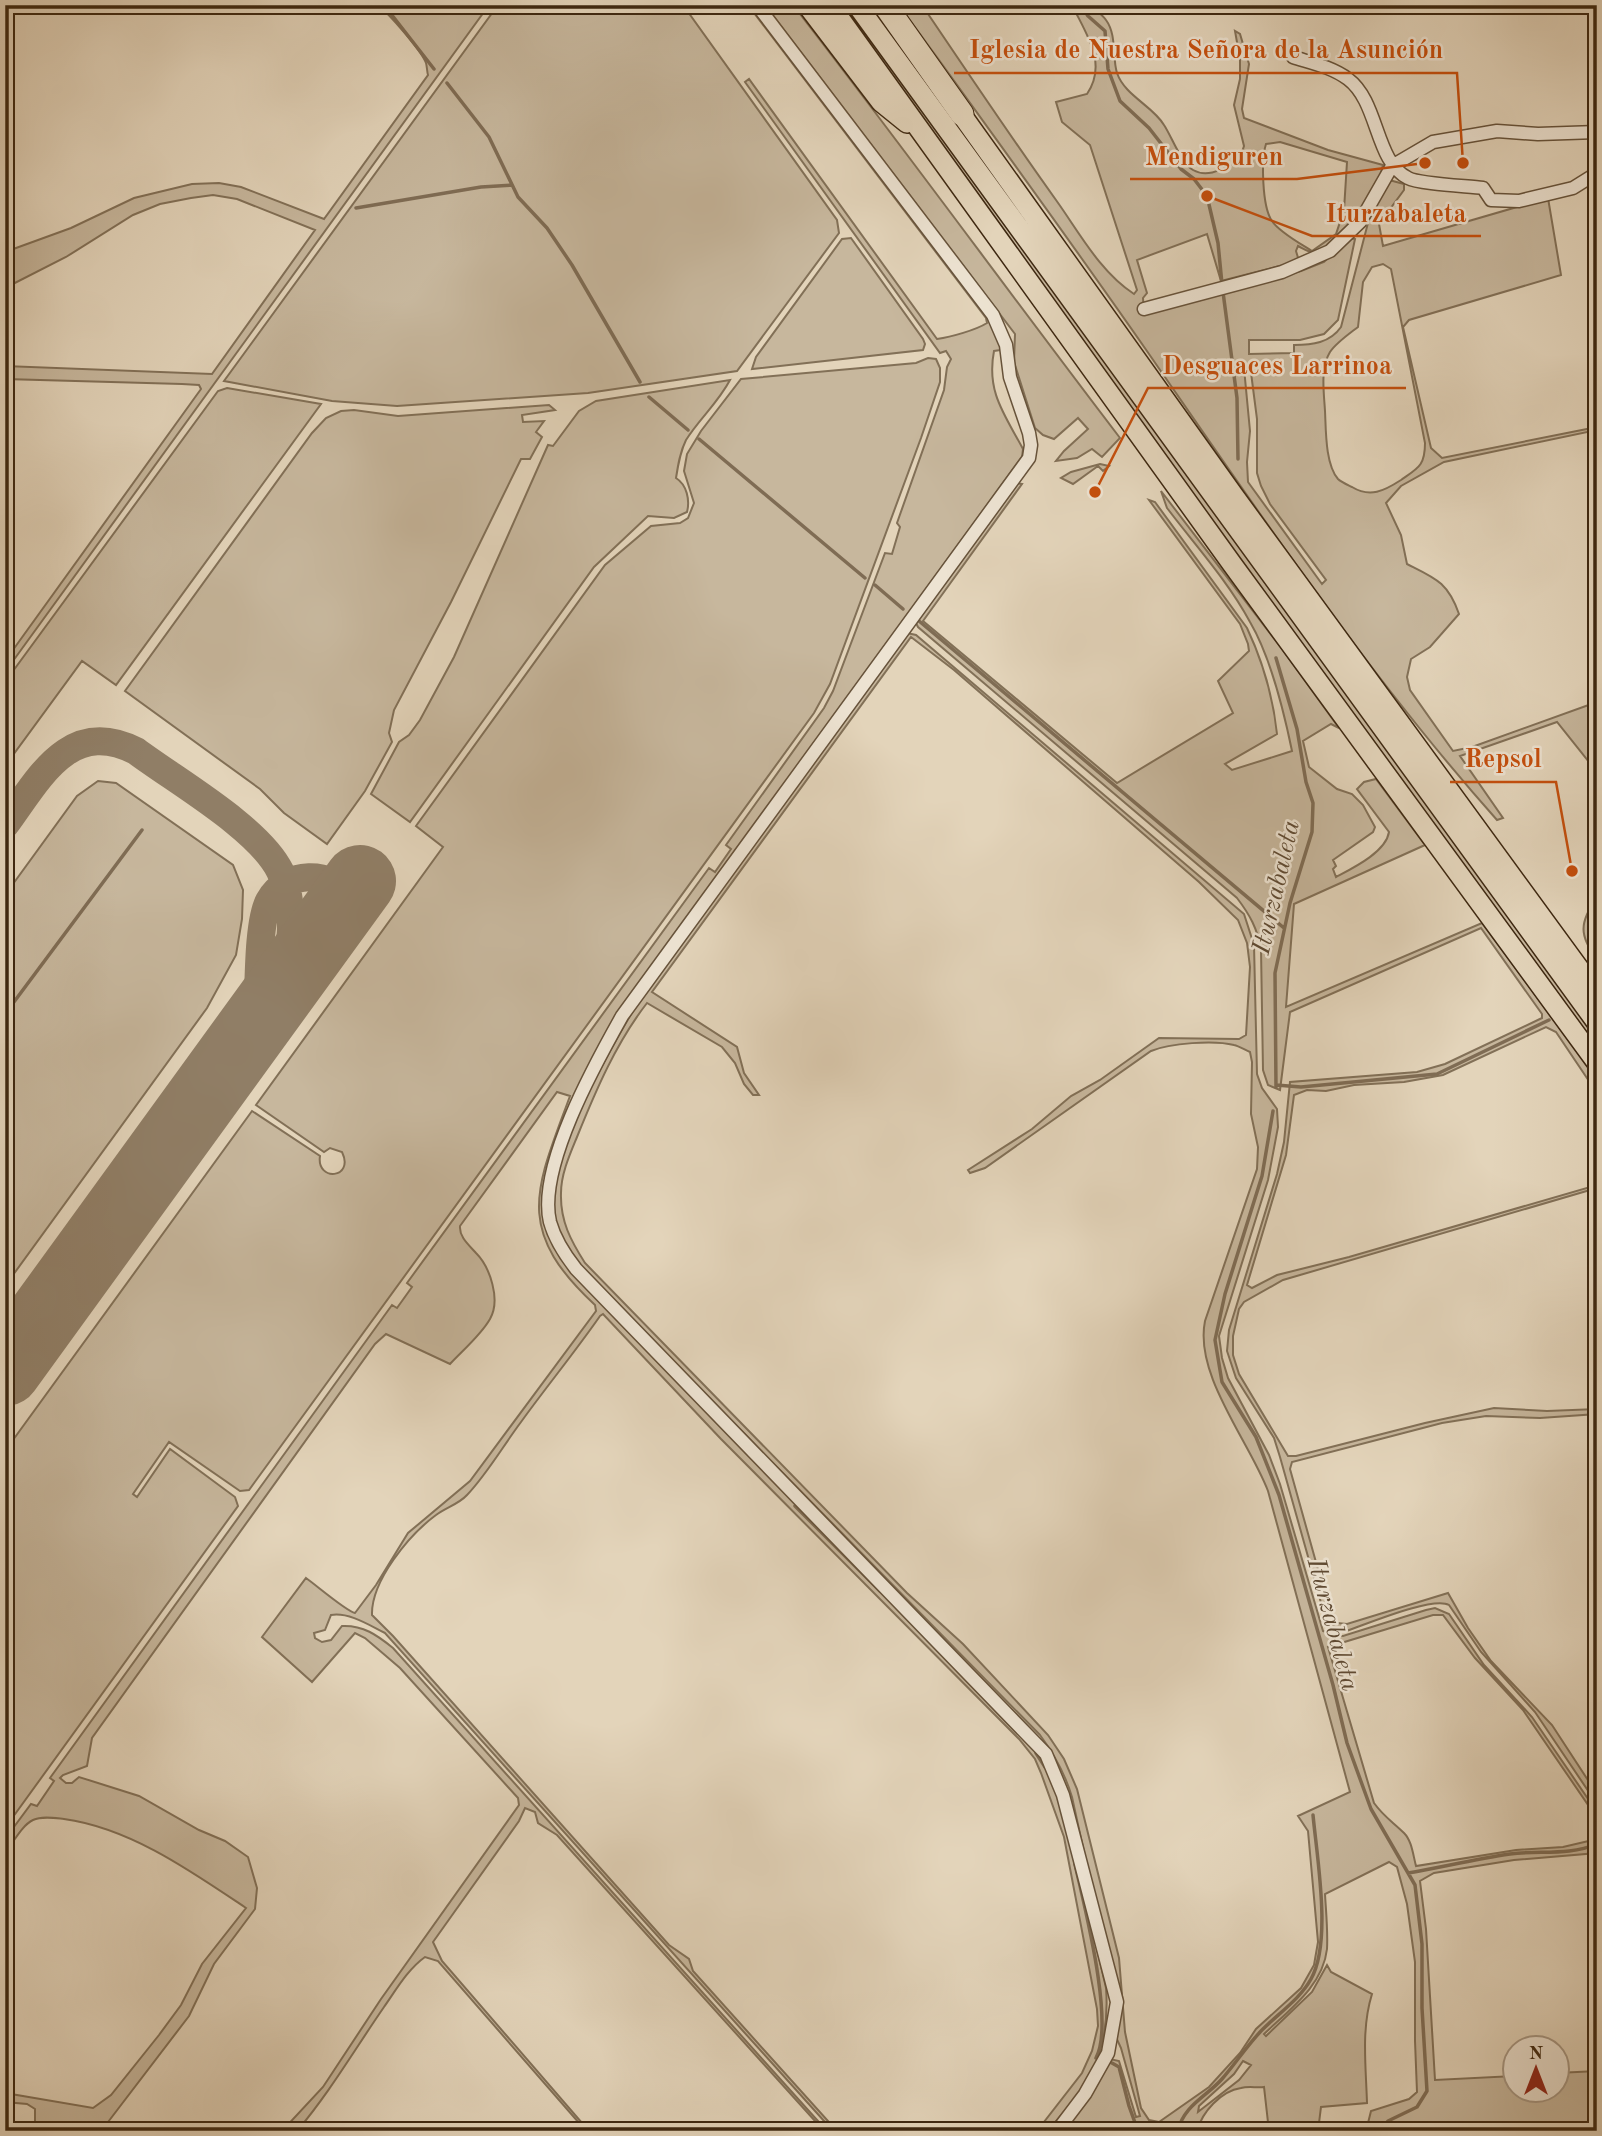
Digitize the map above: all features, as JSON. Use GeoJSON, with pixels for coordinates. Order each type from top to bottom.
{"type":"FeatureCollection","features":[{"type":"Feature","properties":{"kind":"highway"},"geometry":{"type":"LineString","coordinates":[[807,5],[881,102],[930,142]]}},
{"type":"Feature","properties":{"kind":"highway"},"geometry":{"type":"LineString","coordinates":[[830,5],[1216,542],[1597,1063]]}},
{"type":"Feature","properties":{"kind":"highway"},"geometry":{"type":"LineString","coordinates":[[857,5],[1597,1023]]}},
{"type":"Feature","properties":{"kind":"highway"},"geometry":{"type":"LineString","coordinates":[[883,5],[1234,496],[1597,993]]}},
{"type":"Feature","properties":{"kind":"street"},"geometry":{"type":"LineString","coordinates":[[757,5],[993,315],[1006,345],[1010,377],[1029,433],[1029,458],[622,1016],[577,1105],[558,1155],[548,1199],[550,1221],[562,1251],[576,1269],[1046,1754],[1063,1794],[1117,2002],[1108,2053],[1085,2094],[1057,2131]]}},
{"type":"Feature","properties":{"kind":"street"},"geometry":{"type":"LineString","coordinates":[[1293,57],[1330,68],[1350,80],[1370,108],[1392,166],[1409,179],[1483,188],[1492,200],[1519,201],[1573,188],[1597,173]]}},
{"type":"Feature","properties":{"kind":"street"},"geometry":{"type":"LineString","coordinates":[[1144,309],[1282,272],[1330,251],[1360,222],[1392,166],[1433,142],[1497,131],[1538,134],[1597,131]]}},
{"type":"Feature","properties":{"kind":"shaded area"},"geometry":{"type":"Polygon","coordinates":[[[378,5],[489,5],[5,672],[5,661],[201,389],[199,385],[182,384],[5,379],[5,366],[212,374],[315,230],[237,199],[213,195],[160,204],[133,215],[66,257],[5,288],[5,252],[71,228],[134,198],[192,184],[219,183],[241,187],[324,219],[428,75],[426,63],[418,50],[378,5]]]}},
{"type":"Feature","properties":{"kind":"shaded area"},"geometry":{"type":"Polygon","coordinates":[[[498,5],[683,5],[837,220],[839,233],[737,371],[588,393],[397,406],[332,401],[224,381],[498,5]]]}},
{"type":"Feature","properties":{"kind":"shaded area"},"geometry":{"type":"Polygon","coordinates":[[[748,5],[752,5],[989,317],[998,334],[1001,350],[994,351],[992,366],[995,391],[1023,449],[1022,457],[649,970],[561,1130],[549,1237],[1034,1745],[1048,1765],[1075,1852],[1106,1988],[1106,2017],[1098,2059],[1077,2097],[1049,2131],[1037,2131],[1082,2073],[1092,2051],[1098,2026],[1064,1837],[1035,1759],[1019,1739],[721,1439],[603,1314],[474,1487],[464,1498],[425,1524],[404,1546],[378,1588],[372,1615],[669,1945],[689,1959],[693,1971],[837,2131],[833,2131],[385,1633],[345,1615],[331,1615],[325,1630],[314,1633],[315,1638],[322,1642],[331,1640],[342,1626],[350,1626],[369,1632],[393,1648],[827,2131],[824,2131],[557,1835],[538,1823],[535,1812],[525,1808],[519,1821],[433,1942],[442,1961],[589,2131],[586,2131],[438,1961],[425,1957],[403,1980],[297,2131],[282,2131],[323,2087],[381,1999],[519,1805],[518,1798],[400,1668],[365,1638],[355,1633],[312,1682],[262,1637],[306,1578],[355,1613],[408,1533],[470,1481],[596,1311],[595,1305],[569,1278],[552,1253],[542,1230],[539,1207],[541,1183],[570,1096],[557,1092],[460,1226],[463,1237],[486,1267],[492,1284],[493,1311],[486,1325],[450,1364],[386,1334],[375,1344],[92,1738],[87,1766],[60,1778],[66,1783],[72,1783],[79,1777],[139,1796],[199,1830],[225,1841],[248,1857],[257,1888],[255,1909],[214,1964],[189,2016],[101,2131],[35,2131],[35,2109],[27,2104],[5,2102],[5,2093],[93,2108],[111,2095],[181,2005],[202,1964],[246,1908],[159,1853],[113,1831],[89,1824],[40,1818],[25,1826],[5,1853],[5,1839],[31,1804],[37,1806],[54,1781],[50,1778],[392,1305],[397,1308],[412,1287],[407,1283],[709,868],[715,872],[731,849],[726,845],[824,708],[833,691],[885,553],[892,554],[900,527],[897,523],[944,390],[947,367],[951,359],[946,351],[940,353],[745,82],[749,79],[937,339],[963,333],[987,323],[986,318],[748,5]]]}},
{"type":"Feature","properties":{"kind":"shaded area"},"geometry":{"type":"Polygon","coordinates":[[[765,5],[793,5],[1120,438],[1102,457],[1092,449],[1077,458],[1056,461],[1088,429],[1078,418],[1054,439],[1035,428],[1014,362],[1015,334],[765,5]]]}},
{"type":"Feature","properties":{"kind":"shaded area"},"geometry":{"type":"Polygon","coordinates":[[[836,5],[849,5],[1597,1039],[1597,1053],[836,5]]]}},
{"type":"Feature","properties":{"kind":"shaded area"},"geometry":{"type":"Polygon","coordinates":[[[899,5],[922,5],[1091,251],[1111,275],[1134,294],[1137,290],[1090,145],[1062,122],[1056,102],[1087,94],[1095,71],[1093,49],[1072,5],[1091,5],[1105,18],[1112,32],[1117,73],[1121,81],[1132,95],[1159,118],[1181,156],[1193,170],[1211,173],[1239,161],[1244,146],[1234,105],[1240,79],[1235,31],[1240,34],[1249,64],[1242,109],[1244,118],[1328,150],[1383,165],[1376,187],[1364,208],[1319,253],[1311,252],[1298,246],[1296,251],[1299,261],[1221,281],[1207,234],[1137,260],[1147,293],[1143,298],[1144,313],[1301,271],[1324,262],[1349,238],[1355,239],[1338,320],[1324,334],[1300,340],[1249,340],[1249,354],[1294,353],[1294,345],[1320,342],[1337,332],[1341,327],[1369,219],[1389,180],[1404,184],[1404,190],[1379,224],[1383,246],[1548,198],[1561,275],[1409,320],[1403,327],[1431,448],[1442,458],[1597,427],[1597,430],[1444,462],[1401,486],[1386,503],[1401,535],[1407,564],[1439,582],[1455,603],[1459,614],[1430,647],[1411,659],[1407,677],[1410,690],[1453,751],[1472,747],[1597,702],[1597,766],[1593,767],[1557,722],[1460,756],[1503,818],[1497,820],[1359,651],[899,5]],[[1280,142],[1266,144],[1264,151],[1263,183],[1266,205],[1272,221],[1280,229],[1312,251],[1336,234],[1344,210],[1347,162],[1280,142]],[[1383,264],[1372,267],[1363,282],[1358,327],[1330,352],[1323,381],[1327,446],[1334,473],[1345,483],[1371,493],[1389,487],[1416,469],[1424,457],[1425,443],[1391,269],[1383,264]],[[1250,365],[1244,368],[1250,431],[1248,482],[1322,584],[1326,580],[1270,504],[1261,486],[1257,473],[1257,419],[1250,365]]]}},
{"type":"Feature","properties":{"kind":"shaded area"},"geometry":{"type":"Polygon","coordinates":[[[851,238],[923,339],[923,350],[752,369],[756,357],[842,239],[851,238]]]}},
{"type":"Feature","properties":{"kind":"shaded area"},"geometry":{"type":"Polygon","coordinates":[[[928,358],[936,359],[940,368],[940,382],[830,684],[814,713],[249,1490],[240,1491],[169,1442],[133,1494],[137,1497],[170,1449],[235,1497],[238,1506],[5,1828],[5,1451],[252,1111],[320,1156],[320,1164],[324,1170],[334,1174],[343,1168],[345,1161],[342,1152],[330,1148],[324,1152],[256,1105],[443,847],[416,826],[605,565],[651,526],[680,523],[688,518],[694,503],[684,471],[687,454],[741,379],[916,363],[928,358]]]}},
{"type":"Feature","properties":{"kind":"shaded area"},"geometry":{"type":"Polygon","coordinates":[[[730,380],[691,432],[682,449],[676,478],[687,493],[687,512],[674,518],[648,516],[594,567],[410,822],[371,794],[399,742],[409,735],[420,720],[454,657],[548,445],[553,446],[579,411],[596,401],[730,380]]]}},
{"type":"Feature","properties":{"kind":"shaded area"},"geometry":{"type":"Polygon","coordinates":[[[227,388],[321,404],[116,685],[82,661],[5,766],[5,682],[218,391],[227,388]]]}},
{"type":"Feature","properties":{"kind":"shaded area"},"geometry":{"type":"Polygon","coordinates":[[[549,405],[555,410],[522,415],[523,422],[544,421],[536,432],[542,437],[530,459],[521,459],[451,602],[394,710],[389,733],[392,742],[365,791],[327,844],[284,813],[260,789],[125,691],[312,433],[326,418],[341,411],[354,410],[398,416],[549,405]]]}},
{"type":"Feature","properties":{"kind":"shaded area"},"geometry":{"type":"Polygon","coordinates":[[[1100,464],[1109,466],[1103,471],[1098,466],[1073,484],[1061,478],[1071,472],[1100,464]]]}},
{"type":"Feature","properties":{"kind":"shaded area"},"geometry":{"type":"Polygon","coordinates":[[[1016,483],[1022,484],[923,621],[1117,783],[1233,713],[1218,681],[1249,651],[1240,624],[1149,500],[1155,502],[1247,628],[1258,654],[1273,706],[1277,734],[1225,764],[1232,770],[1292,751],[1275,685],[1257,636],[1232,592],[1167,508],[1161,491],[1339,728],[1331,724],[1303,741],[1309,767],[1337,789],[1352,794],[1363,805],[1375,827],[1373,832],[1333,860],[1336,877],[1375,853],[1387,839],[1389,832],[1357,789],[1364,782],[1376,779],[1425,845],[1294,904],[1286,1007],[1482,923],[1597,1078],[1597,1093],[1556,1032],[1546,1027],[1443,1075],[1404,1082],[1354,1085],[1326,1091],[1307,1090],[1294,1095],[1286,1155],[1247,1285],[1252,1288],[1277,1275],[1349,1257],[1597,1185],[1597,1188],[1283,1280],[1244,1302],[1239,1309],[1233,1336],[1233,1355],[1239,1374],[1288,1456],[1494,1408],[1547,1411],[1597,1409],[1597,1414],[1540,1418],[1486,1416],[1442,1423],[1292,1462],[1290,1469],[1331,1616],[1337,1623],[1347,1624],[1448,1593],[1491,1661],[1552,1725],[1597,1794],[1597,1804],[1535,1712],[1481,1652],[1449,1605],[1441,1603],[1415,1607],[1346,1631],[1329,1622],[1323,1610],[1274,1438],[1236,1378],[1227,1351],[1229,1330],[1277,1174],[1284,1142],[1290,1082],[1417,1072],[1445,1064],[1542,1018],[1542,1014],[1481,928],[1290,1012],[1280,1090],[1268,1085],[1263,1070],[1261,949],[1252,922],[1237,898],[918,627],[915,621],[1016,483]]]}},
{"type":"Feature","properties":{"kind":"shaded area"},"geometry":{"type":"Polygon","coordinates":[[[907,633],[916,635],[1244,914],[1254,945],[1257,1074],[1262,1088],[1277,1109],[1278,1127],[1268,1180],[1219,1336],[1222,1358],[1228,1378],[1269,1455],[1280,1484],[1323,1631],[1343,1636],[1435,1608],[1449,1614],[1484,1665],[1532,1717],[1597,1812],[1597,1818],[1523,1710],[1475,1658],[1443,1615],[1433,1615],[1328,1647],[1374,1803],[1407,1836],[1416,1866],[1516,1850],[1563,1847],[1597,1839],[1597,1853],[1514,1860],[1434,1873],[1420,1881],[1426,1929],[1435,2080],[1500,2077],[1500,2104],[1570,2104],[1570,2072],[1597,2071],[1595,2131],[1366,2131],[1371,2111],[1409,2099],[1417,2092],[1415,1962],[1407,1904],[1397,1867],[1389,1862],[1325,1894],[1327,1949],[1319,1975],[1294,2006],[1264,2034],[1266,2036],[1312,1992],[1327,1965],[1331,1972],[1372,1994],[1365,2034],[1367,2103],[1321,2107],[1318,2131],[1269,2131],[1264,2087],[1247,2087],[1226,2093],[1220,2098],[1208,2110],[1197,2131],[1062,2131],[1110,2059],[1119,2061],[1136,2117],[1140,2116],[1115,2035],[1118,2008],[1066,1780],[1040,1735],[573,1259],[554,1217],[555,1186],[570,1132],[611,1049],[637,1004],[907,633]],[[911,637],[652,992],[737,1047],[744,1073],[759,1095],[753,1095],[744,1084],[735,1063],[722,1047],[647,1003],[608,1067],[572,1150],[561,1186],[562,1213],[571,1239],[585,1263],[907,1593],[963,1644],[1048,1735],[1064,1759],[1077,1789],[1119,1958],[1125,2032],[1141,2108],[1149,2120],[1159,2122],[1209,2087],[1240,2053],[1256,2029],[1301,1988],[1314,1965],[1318,1942],[1308,1831],[1298,1816],[1350,1792],[1268,1491],[1215,1385],[1204,1342],[1205,1321],[1257,1169],[1258,1147],[1251,1114],[1250,1052],[1225,1043],[1180,1044],[1151,1051],[985,1168],[970,1173],[968,1170],[1032,1129],[1071,1096],[1100,1080],[1159,1038],[1239,1039],[1246,1035],[1250,967],[1247,943],[1238,920],[1199,882],[954,670],[911,637]],[[1243,2061],[1234,2074],[1199,2106],[1198,2112],[1239,2080],[1251,2065],[1243,2061]]]}},
{"type":"Feature","properties":{"kind":"shaded area"},"geometry":{"type":"Polygon","coordinates":[[[98,781],[116,783],[233,865],[243,890],[242,919],[236,955],[207,1008],[5,1286],[5,895],[77,796],[98,781]]]}},
{"type":"Feature","properties":{"kind":"shaded area"},"geometry":{"type":"Polygon","coordinates":[[[1597,896],[1597,961],[1584,936],[1584,922],[1597,896]]]}},
{"type":"Feature","properties":{"kind":"waterway"},"geometry":{"type":"LineString","coordinates":[[384,5],[434,69]]}},
{"type":"Feature","properties":{"kind":"waterway","name":"Iturzabaleta"},"geometry":{"type":"LineString","coordinates":[[1081,5],[1088,16],[1105,31],[1108,69],[1120,101],[1149,128],[1181,169],[1194,179],[1207,196],[1218,243],[1222,284]]}},
{"type":"Feature","properties":{"kind":"waterway"},"geometry":{"type":"LineString","coordinates":[[447,83],[489,137],[518,197],[547,228],[572,265],[640,382]]}},
{"type":"Feature","properties":{"kind":"waterway"},"geometry":{"type":"LineString","coordinates":[[356,208],[481,187],[512,185]]}},
{"type":"Feature","properties":{"kind":"waterway","name":"Iturzabaleta"},"geometry":{"type":"LineString","coordinates":[[1223,292],[1237,398],[1238,459]]}},
{"type":"Feature","properties":{"kind":"waterway"},"geometry":{"type":"LineString","coordinates":[[649,397],[688,430]]}},
{"type":"Feature","properties":{"kind":"waterway"},"geometry":{"type":"LineString","coordinates":[[699,439],[865,578]]}},
{"type":"Feature","properties":{"kind":"waterway"},"geometry":{"type":"LineString","coordinates":[[875,585],[903,609]]}},
{"type":"Feature","properties":{"kind":"waterway"},"geometry":{"type":"LineString","coordinates":[[919,621],[1284,928]]}},
{"type":"Feature","properties":{"kind":"waterway","name":"Iturzabaleta"},"geometry":{"type":"LineString","coordinates":[[1276,658],[1297,729],[1306,782],[1313,803],[1312,832],[1290,903],[1275,973],[1276,1087]]}},
{"type":"Feature","properties":{"kind":"waterway"},"geometry":{"type":"LineString","coordinates":[[5,1014],[142,830]]}},
{"type":"Feature","properties":{"kind":"waterway"},"geometry":{"type":"LineString","coordinates":[[1276,1085],[1301,1087],[1437,1074],[1549,1020]]}},
{"type":"Feature","properties":{"kind":"waterway","name":"Iturzabaleta"},"geometry":{"type":"LineString","coordinates":[[1273,1111],[1262,1176],[1225,1294],[1215,1340],[1222,1382],[1256,1437],[1279,1495],[1347,1743],[1371,1809],[1415,1885],[1422,1944],[1422,2008],[1427,2091],[1417,2107],[1388,2121],[1381,2131]]}},
{"type":"Feature","properties":{"kind":"waterway"},"geometry":{"type":"LineString","coordinates":[[795,1506],[880,1591]]}},
{"type":"Feature","properties":{"kind":"waterway"},"geometry":{"type":"LineString","coordinates":[[1036,1753],[1045,1767]]}},
{"type":"Feature","properties":{"kind":"waterway"},"geometry":{"type":"LineString","coordinates":[[1178,2131],[1190,2108],[1222,2079],[1258,2035],[1295,1999],[1311,1979],[1321,1944],[1322,1922],[1313,1815]]}},
{"type":"Feature","properties":{"kind":"waterway"},"geometry":{"type":"LineString","coordinates":[[1408,1873],[1510,1854],[1565,1851],[1597,1844]]}},
{"type":"Feature","properties":{"kind":"waterway"},"geometry":{"type":"LineString","coordinates":[[1075,1864],[1091,1934],[1100,1992],[1101,2041],[1096,2058]]}},
{"type":"Feature","properties":{"kind":"waterway"},"geometry":{"type":"LineString","coordinates":[[1112,2063],[1119,2067],[1138,2131]]}},
{"type":"Feature","properties":{"kind":"taxiway"},"geometry":{"type":"LineString","coordinates":[[5,825],[44,772],[74,747],[92,742],[113,743],[136,751],[236,822],[254,838],[280,871],[286,886],[291,916],[290,947],[280,992]]}},
{"type":"Feature","properties":{"kind":"taxiway"},"geometry":{"type":"LineString","coordinates":[[235,1053],[304,985],[339,945],[350,927],[355,912],[354,904],[342,888],[332,882],[321,878],[297,879],[277,891],[269,901],[260,942],[257,1023]]}},
{"type":"Feature","properties":{"kind":"runway"},"geometry":{"type":"LineString","coordinates":[[5,1370],[360,881]]}},
{"type":"Feature","properties":{"kind":"place","name":"Mendiguren"},"geometry":{"type":"Point","coordinates":[1425,163]}},
{"type":"Feature","properties":{"kind":"place","name":"Iglesia de Nuestra Señora de la Asunción"},"geometry":{"type":"Point","coordinates":[1463,163]}},
{"type":"Feature","properties":{"kind":"place","name":"Iturzabaleta"},"geometry":{"type":"Point","coordinates":[1207,196]}},
{"type":"Feature","properties":{"kind":"place","name":"Desguaces Larrinoa"},"geometry":{"type":"Point","coordinates":[1095,492]}},
{"type":"Feature","properties":{"kind":"place","name":"Repsol"},"geometry":{"type":"Point","coordinates":[1572,871]}}]}
